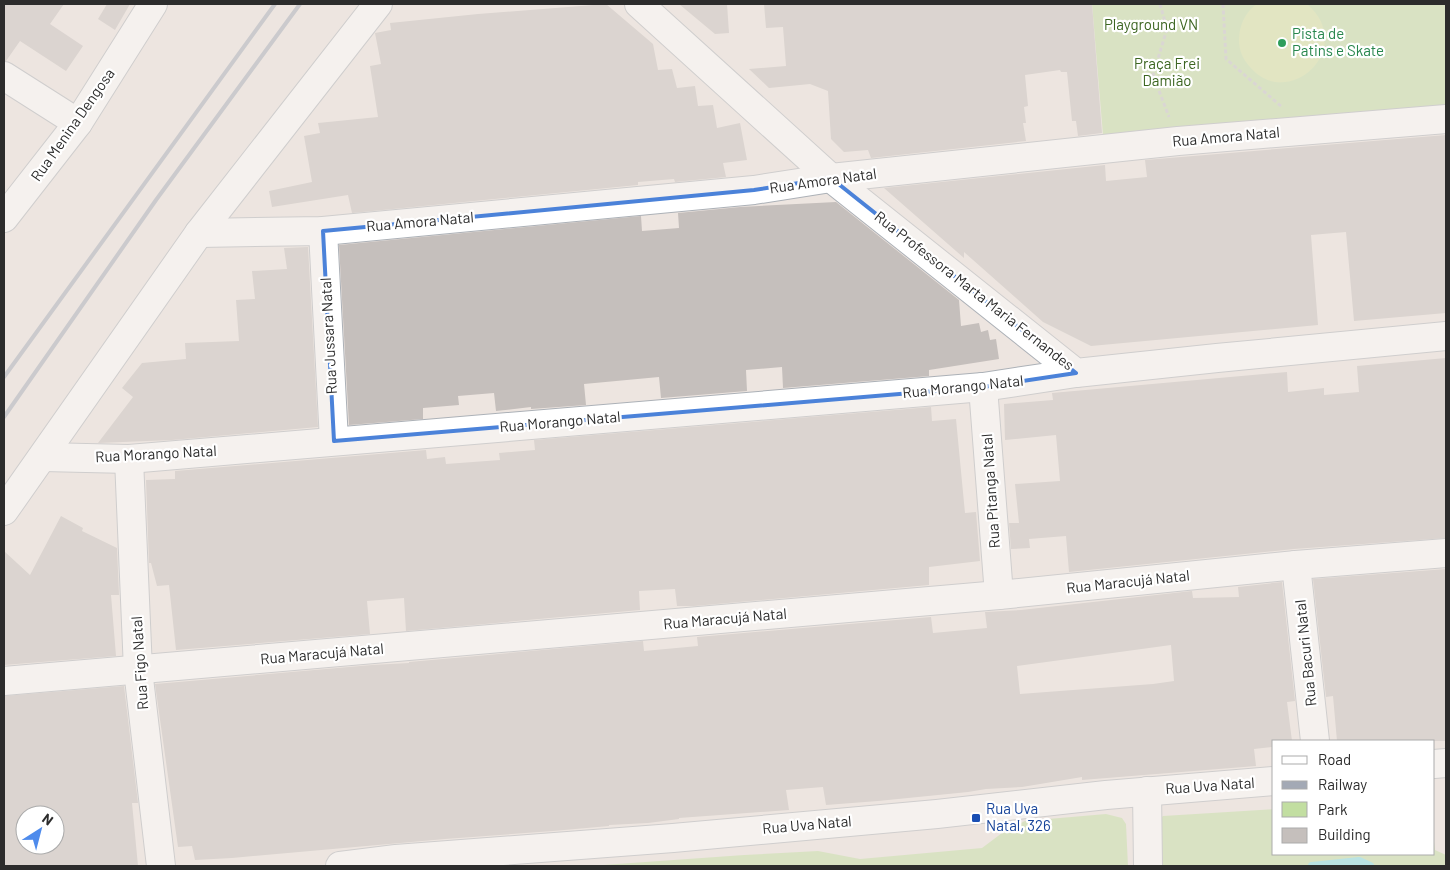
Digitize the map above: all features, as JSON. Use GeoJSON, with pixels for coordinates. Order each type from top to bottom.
{"type":"FeatureCollection","features":[{"type":"Feature","properties":{"kind":"street","name":"Rua Menina Dengosa"},"geometry":{"type":"LineString","coordinates":[[4,218],[78,124],[153,4]]}},
{"type":"Feature","properties":{"kind":"street"},"geometry":{"type":"LineString","coordinates":[[4,511],[200,233],[378,4]]}},
{"type":"Feature","properties":{"kind":"street","name":"Rua Professora Marta Maria Fernandes"},"geometry":{"type":"LineString","coordinates":[[639,4],[831,178],[1076,373],[1446,336]]}},
{"type":"Feature","properties":{"kind":"street"},"geometry":{"type":"LineString","coordinates":[[4,76],[78,124]]}},
{"type":"Feature","properties":{"kind":"street","name":"Rua Amora Natal"},"geometry":{"type":"LineString","coordinates":[[200,233],[323,231],[754,190],[831,178],[1178,141],[1446,119]]}},
{"type":"Feature","properties":{"kind":"street","name":"Rua Jussara Natal"},"geometry":{"type":"LineString","coordinates":[[323,231],[334,441]]}},
{"type":"Feature","properties":{"kind":"street","name":"Rua Morango Natal"},"geometry":{"type":"LineString","coordinates":[[43,457],[129,459],[983,387],[1076,373]]}},
{"type":"Feature","properties":{"kind":"street","name":"Rua Pitanga Natal"},"geometry":{"type":"LineString","coordinates":[[983,387],[999,595]]}},
{"type":"Feature","properties":{"kind":"street","name":"Rua Figo Natal"},"geometry":{"type":"LineString","coordinates":[[129,459],[138,670],[160,866]]}},
{"type":"Feature","properties":{"kind":"street","name":"Rua Maracujá Natal"},"geometry":{"type":"LineString","coordinates":[[4,681],[999,595],[1296,565],[1446,553]]}},
{"type":"Feature","properties":{"kind":"street","name":"Rua Bacuri Natal"},"geometry":{"type":"LineString","coordinates":[[1296,565],[1315,740]]}},
{"type":"Feature","properties":{"kind":"street","name":"Rua Uva Natal"},"geometry":{"type":"LineString","coordinates":[[340,866],[396,859],[626,842],[1147,795],[1272,780]]}},
{"type":"Feature","properties":{"kind":"street"},"geometry":{"type":"LineString","coordinates":[[1147,795],[1148,866]]}},
{"type":"Feature","properties":{"kind":"path"},"geometry":{"type":"LineString","coordinates":[[1160,4],[1167,29],[1153,75],[1178,141]]}},
{"type":"Feature","properties":{"kind":"path"},"geometry":{"type":"LineString","coordinates":[[1223,4],[1226,59],[1309,130]]}},
{"type":"Feature","properties":{"kind":"highlighted area"},"geometry":{"type":"Polygon","coordinates":[[[831,178],[1076,373],[983,387],[334,441],[323,231],[754,190],[831,178]]]}},
{"type":"Feature","properties":{"kind":"green space","name":"Praça Frei Damião"},"geometry":{"type":"Polygon","coordinates":[[[1092,4],[1446,4],[1446,119],[1104,147],[1092,4]]]}},
{"type":"Feature","properties":{"kind":"green space","name":"Pista de Patins e Skate"},"geometry":{"type":"Polygon","coordinates":[[[1257,4],[1307,4],[1321,21],[1325,39],[1321,55],[1312,69],[1298,78],[1282,82],[1265,79],[1250,67],[1243,58],[1239,44],[1239,35],[1246,15],[1257,4]]]}},
{"type":"Feature","properties":{"kind":"green space"},"geometry":{"type":"Polygon","coordinates":[[[1272,809],[1272,855],[1435,855],[1435,850],[1446,855],[1446,866],[1158,866],[1156,822],[1163,816],[1272,809]]]}},
{"type":"Feature","properties":{"kind":"green space"},"geometry":{"type":"Polygon","coordinates":[[[1106,814],[1122,818],[1126,824],[1128,866],[589,866],[818,851],[860,859],[982,848],[1006,830],[1025,821],[1106,814]]]}},
{"type":"Feature","properties":{"kind":"building"},"geometry":{"type":"Polygon","coordinates":[[[4,4],[64,4],[50,24],[83,46],[66,71],[20,41],[6,61],[4,61],[4,4]]]}},
{"type":"Feature","properties":{"kind":"building"},"geometry":{"type":"Polygon","coordinates":[[[107,4],[130,4],[115,30],[98,19],[107,4]]]}},
{"type":"Feature","properties":{"kind":"building"},"geometry":{"type":"Polygon","coordinates":[[[606,4],[653,44],[658,70],[672,69],[677,88],[695,86],[698,106],[713,105],[717,128],[740,123],[747,160],[723,163],[726,177],[675,182],[674,179],[638,182],[638,185],[352,213],[348,195],[272,207],[269,191],[312,182],[304,136],[320,133],[318,123],[378,117],[370,66],[381,64],[375,33],[391,30],[390,23],[606,4]]]}},
{"type":"Feature","properties":{"kind":"building"},"geometry":{"type":"Polygon","coordinates":[[[679,4],[727,4],[729,33],[715,34],[679,4]]]}},
{"type":"Feature","properties":{"kind":"building"},"geometry":{"type":"Polygon","coordinates":[[[764,4],[1092,4],[1102,133],[1078,136],[1076,121],[1072,121],[1067,72],[1061,72],[1060,70],[1025,75],[1028,106],[1024,107],[1026,123],[1023,123],[1026,141],[871,158],[868,150],[844,152],[831,139],[828,91],[810,84],[769,88],[749,69],[786,66],[783,27],[766,28],[764,4]]]}},
{"type":"Feature","properties":{"kind":"building"},"geometry":{"type":"Polygon","coordinates":[[[1446,135],[1446,313],[1354,321],[1346,232],[1311,235],[1318,325],[1091,346],[1043,322],[964,252],[964,258],[884,188],[1105,165],[1106,181],[1147,177],[1145,160],[1446,135]]]}},
{"type":"Feature","properties":{"kind":"building"},"geometry":{"type":"Polygon","coordinates":[[[836,202],[959,300],[961,326],[979,323],[981,332],[988,330],[990,340],[996,339],[999,359],[929,370],[929,376],[783,388],[782,367],[746,370],[747,391],[661,398],[659,377],[584,384],[586,405],[531,409],[531,407],[496,411],[494,393],[458,396],[459,405],[423,408],[423,419],[349,425],[339,245],[641,216],[642,231],[679,228],[678,213],[740,207],[836,202]]]}},
{"type":"Feature","properties":{"kind":"building"},"geometry":{"type":"Polygon","coordinates":[[[308,247],[318,427],[172,440],[98,443],[133,397],[122,388],[142,363],[186,359],[185,343],[239,341],[236,300],[255,299],[252,271],[287,269],[284,248],[308,247]]]}},
{"type":"Feature","properties":{"kind":"building"},"geometry":{"type":"Polygon","coordinates":[[[1446,358],[1446,538],[1294,549],[1069,572],[1066,536],[1029,539],[1030,548],[1011,549],[1009,523],[1019,523],[1015,484],[1060,481],[1056,435],[1005,440],[1004,404],[1053,400],[1052,393],[1287,372],[1288,392],[1324,388],[1324,395],[1359,392],[1357,366],[1446,358]]]}},
{"type":"Feature","properties":{"kind":"building"},"geometry":{"type":"Polygon","coordinates":[[[931,407],[932,421],[956,419],[965,513],[976,512],[980,561],[929,567],[929,585],[694,606],[677,606],[675,589],[639,591],[640,610],[406,631],[404,598],[367,601],[370,634],[176,650],[169,585],[157,586],[151,563],[149,563],[146,480],[175,479],[175,471],[426,450],[427,459],[445,457],[446,464],[500,460],[499,453],[535,450],[534,440],[931,407]]]}},
{"type":"Feature","properties":{"kind":"building"},"geometry":{"type":"Polygon","coordinates":[[[61,516],[83,528],[82,531],[117,548],[119,595],[111,595],[116,656],[4,665],[4,551],[30,575],[61,516]]]}},
{"type":"Feature","properties":{"kind":"building"},"geometry":{"type":"Polygon","coordinates":[[[1446,569],[1446,741],[1337,740],[1333,696],[1326,697],[1313,579],[1446,569]]]}},
{"type":"Feature","properties":{"kind":"building"},"geometry":{"type":"Polygon","coordinates":[[[1282,582],[1295,701],[1287,702],[1292,740],[1272,740],[1272,747],[1254,749],[1256,766],[1082,780],[1082,777],[1022,787],[826,805],[823,787],[786,790],[789,810],[232,858],[195,860],[192,846],[178,847],[155,684],[643,641],[644,651],[698,646],[697,637],[931,617],[933,633],[987,628],[985,612],[1021,610],[1192,591],[1193,598],[1239,597],[1238,587],[1282,582]],[[1171,645],[1017,666],[1020,694],[1174,681],[1171,645]]]}},
{"type":"Feature","properties":{"kind":"building"},"geometry":{"type":"Polygon","coordinates":[[[124,686],[138,803],[132,803],[138,866],[4,866],[4,696],[124,686]]]}},
{"type":"Feature","properties":{"kind":"waterway"},"geometry":{"type":"LineString","coordinates":[[1312,866],[1359,861],[1370,866]]}},
{"type":"Feature","properties":{"kind":"railway"},"geometry":{"type":"LineString","coordinates":[[4,377],[275,4]]}},
{"type":"Feature","properties":{"kind":"railway"},"geometry":{"type":"LineString","coordinates":[[4,417],[156,200],[300,4]]}},
{"type":"Feature","properties":{"kind":"place","name":"Pista de Patins e Skate"},"geometry":{"type":"Point","coordinates":[1282,43]}},
{"type":"Feature","properties":{"kind":"place","name":"Rua Uva Natal, 326"},"geometry":{"type":"Point","coordinates":[976,818]}},
{"type":"Feature","properties":{"kind":"park label","name":"Playground VN"},"geometry":{"type":"Point","coordinates":[1151,25]}}]}
